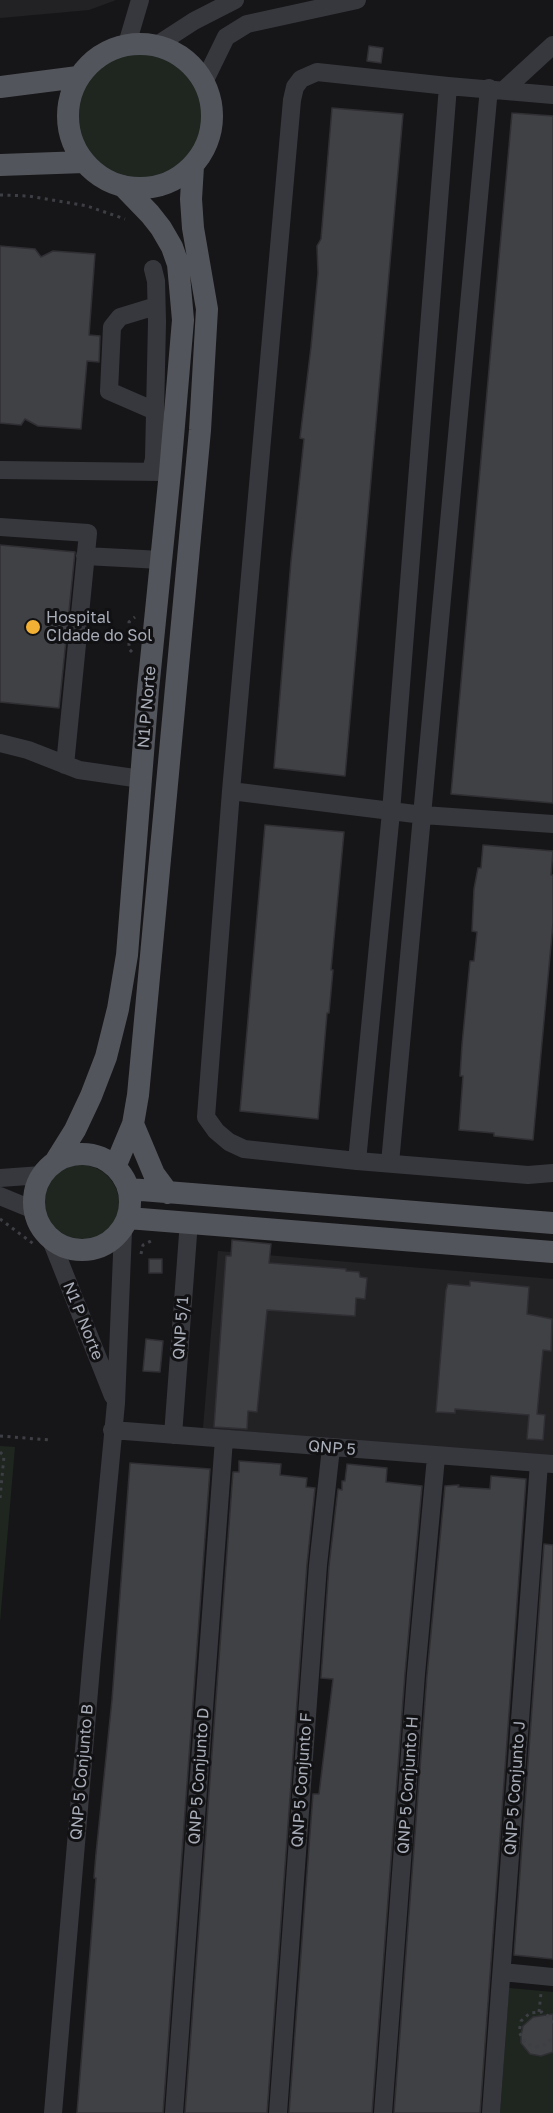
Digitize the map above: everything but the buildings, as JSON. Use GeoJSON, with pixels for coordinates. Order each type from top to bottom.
{"type":"FeatureCollection","features":[{"type":"Feature","properties":{"kind":"main road"},"geometry":{"type":"LineString","coordinates":[[127,44],[157,45],[184,59],[204,82],[213,111],[212,126],[205,147],[193,166],[181,176],[153,187],[123,186],[102,177],[84,162],[70,136],[67,121],[71,91],[87,65],[112,48],[127,44]]}},
{"type":"Feature","properties":{"kind":"main road"},"geometry":{"type":"LineString","coordinates":[[0,87],[78,77]]}},
{"type":"Feature","properties":{"kind":"main road"},"geometry":{"type":"LineString","coordinates":[[0,165],[84,162]]}},
{"type":"Feature","properties":{"kind":"main road","name":"N1 P Norte"},"geometry":{"type":"LineString","coordinates":[[115,1167],[134,1124],[202,404],[207,309],[193,228],[191,199],[193,166]]}},
{"type":"Feature","properties":{"kind":"main road","name":"N1 P Norte"},"geometry":{"type":"LineString","coordinates":[[48,1168],[75,1130],[106,1057],[118,1009],[127,955],[161,560],[161,472],[183,320],[178,264],[161,228],[123,186]]}},
{"type":"Feature","properties":{"kind":"main road"},"geometry":{"type":"LineString","coordinates":[[134,1124],[154,1174],[168,1193]]}},
{"type":"Feature","properties":{"kind":"main road"},"geometry":{"type":"LineString","coordinates":[[86,1154],[101,1158],[115,1167],[121,1173],[129,1189],[131,1208],[125,1224],[111,1242],[97,1249],[81,1251],[45,1244],[34,1210],[34,1191],[48,1168],[69,1155],[86,1154]]}},
{"type":"Feature","properties":{"kind":"main road"},"geometry":{"type":"LineString","coordinates":[[129,1189],[553,1223]]}},
{"type":"Feature","properties":{"kind":"main road"},"geometry":{"type":"LineString","coordinates":[[125,1224],[553,1252]]}},
{"type":"Feature","properties":{"kind":"street"},"geometry":{"type":"LineString","coordinates":[[127,44],[140,0]]}},
{"type":"Feature","properties":{"kind":"street"},"geometry":{"type":"LineString","coordinates":[[157,45],[232,0]]}},
{"type":"Feature","properties":{"kind":"street"},"geometry":{"type":"LineString","coordinates":[[204,82],[226,37],[247,24],[357,0]]}},
{"type":"Feature","properties":{"kind":"street"},"geometry":{"type":"LineString","coordinates":[[390,1163],[497,89],[553,45]]}},
{"type":"Feature","properties":{"kind":"street"},"geometry":{"type":"LineString","coordinates":[[553,95],[317,72],[301,78],[295,87],[292,100],[231,791],[206,1117],[216,1131],[229,1142],[244,1149],[528,1175],[553,1173]]}},
{"type":"Feature","properties":{"kind":"street"},"geometry":{"type":"LineString","coordinates":[[357,1161],[391,812],[448,86]]}},
{"type":"Feature","properties":{"kind":"street"},"geometry":{"type":"LineString","coordinates":[[0,470],[161,472],[154,459],[156,281],[153,269]]}},
{"type":"Feature","properties":{"kind":"street"},"geometry":{"type":"LineString","coordinates":[[155,411],[109,391],[112,327],[120,317],[156,306]]}},
{"type":"Feature","properties":{"kind":"street"},"geometry":{"type":"LineString","coordinates":[[156,368],[180,338]]}},
{"type":"Feature","properties":{"kind":"street"},"geometry":{"type":"LineString","coordinates":[[0,527],[87,533],[64,765]]}},
{"type":"Feature","properties":{"kind":"street"},"geometry":{"type":"LineString","coordinates":[[86,556],[161,560]]}},
{"type":"Feature","properties":{"kind":"street"},"geometry":{"type":"LineString","coordinates":[[0,743],[28,750],[78,770],[141,779]]}},
{"type":"Feature","properties":{"kind":"street"},"geometry":{"type":"LineString","coordinates":[[231,791],[391,812],[553,824]]}},
{"type":"Feature","properties":{"kind":"street"},"geometry":{"type":"LineString","coordinates":[[0,1178],[48,1168]]}},
{"type":"Feature","properties":{"kind":"street"},"geometry":{"type":"LineString","coordinates":[[0,1196],[34,1210]]}},
{"type":"Feature","properties":{"kind":"street","name":"N1 P Norte"},"geometry":{"type":"LineString","coordinates":[[112,1430],[116,1403],[125,1224]]}},
{"type":"Feature","properties":{"kind":"street","name":"QNP 5/1"},"geometry":{"type":"LineString","coordinates":[[173,1435],[188,1227]]}},
{"type":"Feature","properties":{"kind":"street","name":"N1 P Norte"},"geometry":{"type":"LineString","coordinates":[[45,1244],[116,1403]]}},
{"type":"Feature","properties":{"kind":"street","name":"QNP 5"},"geometry":{"type":"LineString","coordinates":[[112,1430],[546,1464]]}},
{"type":"Feature","properties":{"kind":"street","name":"QNP 5 Conjunto B"},"geometry":{"type":"LineString","coordinates":[[53,2113],[112,1430]]}},
{"type":"Feature","properties":{"kind":"street","name":"QNP 5 Conjunto D"},"geometry":{"type":"LineString","coordinates":[[174,2113],[224,1439]]}},
{"type":"Feature","properties":{"kind":"street","name":"QNP 5 Conjunto F"},"geometry":{"type":"LineString","coordinates":[[278,2113],[318,1565],[331,1448]]}},
{"type":"Feature","properties":{"kind":"street","name":"QNP 5 Conjunto H"},"geometry":{"type":"LineString","coordinates":[[383,2113],[416,1674],[436,1456]]}},
{"type":"Feature","properties":{"kind":"street","name":"QNP 5 Conjunto J"},"geometry":{"type":"LineString","coordinates":[[491,2113],[546,1464]]}},
{"type":"Feature","properties":{"kind":"street"},"geometry":{"type":"LineString","coordinates":[[502,1972],[553,1977]]}},
{"type":"Feature","properties":{"kind":"path"},"geometry":{"type":"LineString","coordinates":[[0,195],[28,196],[87,206],[125,219]]}},
{"type":"Feature","properties":{"kind":"path"},"geometry":{"type":"LineString","coordinates":[[0,1219],[45,1244]]}},
{"type":"Feature","properties":{"kind":"path"},"geometry":{"type":"LineString","coordinates":[[141,1255],[143,1245],[188,1227]]}},
{"type":"Feature","properties":{"kind":"path"},"geometry":{"type":"LineString","coordinates":[[0,1436],[50,1440]]}},
{"type":"Feature","properties":{"kind":"path"},"geometry":{"type":"LineString","coordinates":[[0,1452],[4,1456],[0,1498]]}},
{"type":"Feature","properties":{"kind":"path"},"geometry":{"type":"LineString","coordinates":[[539,2012],[541,1991]]}},
{"type":"Feature","properties":{"kind":"path"},"geometry":{"type":"LineString","coordinates":[[553,2023],[547,2015],[539,2012],[530,2013],[521,2021],[519,2032],[525,2043],[536,2047],[547,2044],[553,2036]]}},
{"type":"Feature","properties":{"kind":"shaded area"},"geometry":{"type":"Polygon","coordinates":[[[0,0],[116,0],[89,10],[0,18],[0,0]]]}},
{"type":"Feature","properties":{"kind":"shaded area"},"geometry":{"type":"Polygon","coordinates":[[[139,52],[163,57],[183,71],[197,91],[202,115],[197,139],[183,159],[163,173],[139,178],[115,173],[95,159],[81,139],[76,115],[81,91],[95,71],[115,57],[139,52]]]}},
{"type":"Feature","properties":{"kind":"shaded area"},"geometry":{"type":"Polygon","coordinates":[[[74,1165],[88,1165],[102,1171],[113,1182],[119,1196],[116,1218],[108,1230],[88,1241],[74,1241],[60,1235],[49,1224],[43,1210],[43,1196],[49,1182],[60,1171],[74,1165]]]}},
{"type":"Feature","properties":{"kind":"shaded area"},"geometry":{"type":"Polygon","coordinates":[[[218,1251],[553,1279],[553,1457],[203,1428],[218,1251]]]}},
{"type":"Feature","properties":{"kind":"shaded area"},"geometry":{"type":"Polygon","coordinates":[[[0,1446],[15,1447],[0,1622],[0,1446]]]}},
{"type":"Feature","properties":{"kind":"shaded area"},"geometry":{"type":"Polygon","coordinates":[[[509,1988],[553,1992],[553,2113],[500,2113],[509,1988]]]}},
{"type":"Feature","properties":{"kind":"place","name":"Hospital CIdade do Sol"},"geometry":{"type":"Point","coordinates":[33,627]}}]}
